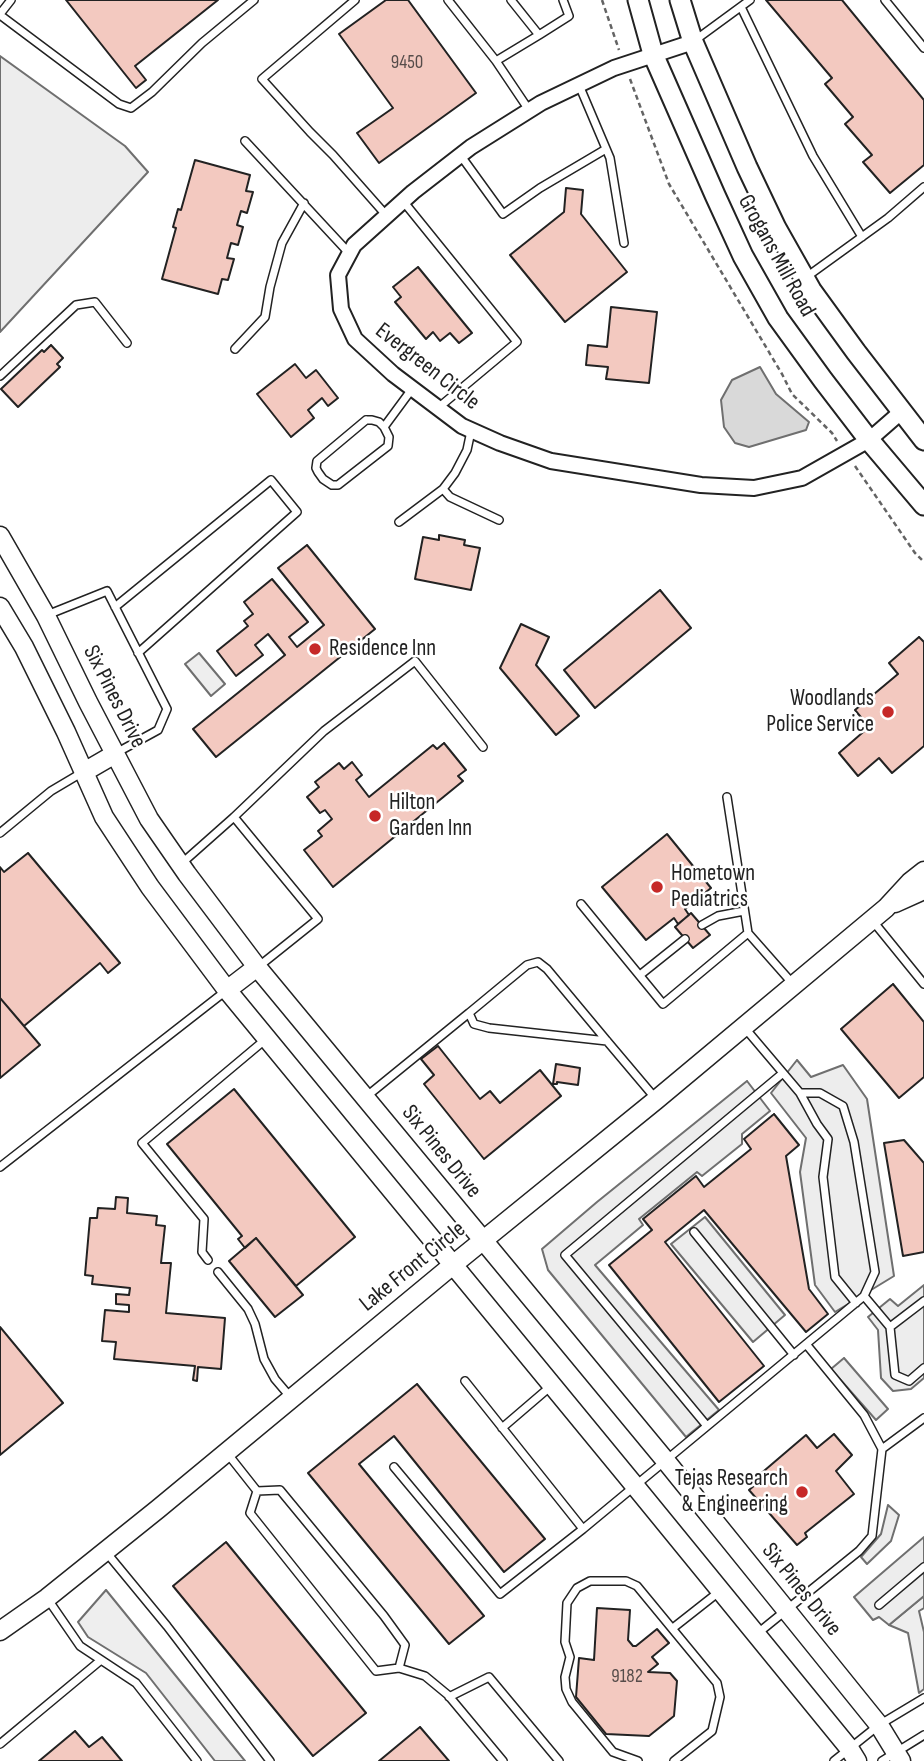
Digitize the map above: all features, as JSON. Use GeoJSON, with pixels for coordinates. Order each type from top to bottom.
{"type":"FeatureCollection","features":[{"type":"Feature","properties":{"kind":"main road","name":"Grogans Mill Road"},"geometry":{"type":"LineString","coordinates":[[638,0],[653,54],[715,195],[743,256],[778,318],[869,440],[924,505]]}},
{"type":"Feature","properties":{"kind":"main road","name":"Grogans Mill Road"},"geometry":{"type":"LineString","coordinates":[[680,0],[693,42],[776,228],[805,279],[856,352],[924,440]]}},
{"type":"Feature","properties":{"kind":"street","name":"Evergreen Circle"},"geometry":{"type":"LineString","coordinates":[[693,42],[614,68],[530,110],[461,156],[403,201],[354,245],[338,275],[341,309],[355,339],[393,374],[462,426],[499,443],[551,461],[701,485],[754,488],[802,478],[869,440],[901,412]]}},
{"type":"Feature","properties":{"kind":"street","name":"Six Pines Drive"},"geometry":{"type":"LineString","coordinates":[[0,536],[46,615],[149,819],[180,864],[257,967],[787,1611],[878,1726],[893,1758]]}},
{"type":"Feature","properties":{"kind":"street"},"geometry":{"type":"LineString","coordinates":[[0,607],[66,732],[104,817],[150,887],[228,990],[853,1755]]}},
{"type":"Feature","properties":{"kind":"street"},"geometry":{"type":"LineString","coordinates":[[84,772],[115,754]]}},
{"type":"Feature","properties":{"kind":"street","name":"Lake Front Circle"},"geometry":{"type":"LineString","coordinates":[[0,1631],[47,1598],[227,1453],[656,1100],[879,913],[924,870]]}},
{"type":"Feature","properties":{"kind":"street","name":"Lake Front Circle"},"geometry":{"type":"LineString","coordinates":[[879,913],[924,890]]}},
{"type":"Feature","properties":{"kind":"street"},"geometry":{"type":"LineString","coordinates":[[228,990],[257,967]]}},
{"type":"Feature","properties":{"kind":"lane"},"geometry":{"type":"LineString","coordinates":[[11,0],[0,14],[119,104],[131,108],[254,0]]}},
{"type":"Feature","properties":{"kind":"lane"},"geometry":{"type":"LineString","coordinates":[[355,0],[262,79],[387,216]]}},
{"type":"Feature","properties":{"kind":"lane"},"geometry":{"type":"LineString","coordinates":[[448,0],[530,110]]}},
{"type":"Feature","properties":{"kind":"lane"},"geometry":{"type":"LineString","coordinates":[[511,0],[540,35]]}},
{"type":"Feature","properties":{"kind":"lane"},"geometry":{"type":"LineString","coordinates":[[496,61],[569,16],[563,0]]}},
{"type":"Feature","properties":{"kind":"lane"},"geometry":{"type":"LineString","coordinates":[[885,0],[924,48]]}},
{"type":"Feature","properties":{"kind":"lane"},"geometry":{"type":"LineString","coordinates":[[693,42],[745,3],[813,156],[862,237]]}},
{"type":"Feature","properties":{"kind":"lane"},"geometry":{"type":"LineString","coordinates":[[579,85],[610,158],[624,243]]}},
{"type":"Feature","properties":{"kind":"lane"},"geometry":{"type":"LineString","coordinates":[[245,141],[350,254]]}},
{"type":"Feature","properties":{"kind":"lane"},"geometry":{"type":"LineString","coordinates":[[461,156],[503,214],[540,188],[606,149]]}},
{"type":"Feature","properties":{"kind":"lane"},"geometry":{"type":"LineString","coordinates":[[805,279],[888,218],[924,187]]}},
{"type":"Feature","properties":{"kind":"lane"},"geometry":{"type":"LineString","coordinates":[[403,201],[517,342],[438,408]]}},
{"type":"Feature","properties":{"kind":"lane"},"geometry":{"type":"LineString","coordinates":[[235,349],[265,317],[282,243],[304,204]]}},
{"type":"Feature","properties":{"kind":"lane"},"geometry":{"type":"LineString","coordinates":[[0,376],[76,305],[94,302],[127,343]]}},
{"type":"Feature","properties":{"kind":"lane"},"geometry":{"type":"LineString","coordinates":[[384,427],[412,389]]}},
{"type":"Feature","properties":{"kind":"lane"},"geometry":{"type":"LineString","coordinates":[[366,420],[379,422],[384,427],[389,437],[388,446],[338,485],[332,485],[323,479],[316,468],[317,461],[366,420]]}},
{"type":"Feature","properties":{"kind":"lane"},"geometry":{"type":"LineString","coordinates":[[399,522],[443,488],[455,473],[467,450],[471,430]]}},
{"type":"Feature","properties":{"kind":"lane"},"geometry":{"type":"LineString","coordinates":[[115,607],[271,480],[297,512],[138,653]]}},
{"type":"Feature","properties":{"kind":"lane"},"geometry":{"type":"LineString","coordinates":[[443,488],[450,497],[499,520]]}},
{"type":"Feature","properties":{"kind":"lane"},"geometry":{"type":"LineString","coordinates":[[46,615],[107,591],[167,709],[158,730],[115,754]]}},
{"type":"Feature","properties":{"kind":"lane"},"geometry":{"type":"LineString","coordinates":[[180,864],[234,817],[324,731],[415,661],[483,747]]}},
{"type":"Feature","properties":{"kind":"lane"},"geometry":{"type":"LineString","coordinates":[[0,833],[51,791],[84,772]]}},
{"type":"Feature","properties":{"kind":"lane"},"geometry":{"type":"LineString","coordinates":[[727,797],[748,933],[793,984]]}},
{"type":"Feature","properties":{"kind":"lane"},"geometry":{"type":"LineString","coordinates":[[234,817],[318,919],[257,967]]}},
{"type":"Feature","properties":{"kind":"lane"},"geometry":{"type":"LineString","coordinates":[[581,904],[663,1004],[748,933]]}},
{"type":"Feature","properties":{"kind":"lane"},"geometry":{"type":"LineString","coordinates":[[702,925],[718,916],[744,911]]}},
{"type":"Feature","properties":{"kind":"lane"},"geometry":{"type":"LineString","coordinates":[[879,913],[924,984]]}},
{"type":"Feature","properties":{"kind":"lane"},"geometry":{"type":"LineString","coordinates":[[639,975],[685,939]]}},
{"type":"Feature","properties":{"kind":"lane"},"geometry":{"type":"LineString","coordinates":[[365,1098],[527,965],[538,962],[547,969],[656,1100]]}},
{"type":"Feature","properties":{"kind":"lane"},"geometry":{"type":"LineString","coordinates":[[0,1167],[228,990]]}},
{"type":"Feature","properties":{"kind":"lane"},"geometry":{"type":"LineString","coordinates":[[470,1013],[474,1024],[489,1028],[607,1041]]}},
{"type":"Feature","properties":{"kind":"lane"},"geometry":{"type":"LineString","coordinates":[[744,1026],[800,1093],[828,1139],[823,1177],[835,1277],[856,1303]]}},
{"type":"Feature","properties":{"kind":"lane"},"geometry":{"type":"LineString","coordinates":[[208,1260],[202,1252],[204,1219],[142,1143],[267,1038]]}},
{"type":"Feature","properties":{"kind":"lane"},"geometry":{"type":"LineString","coordinates":[[707,1426],[565,1255],[783,1073]]}},
{"type":"Feature","properties":{"kind":"lane"},"geometry":{"type":"LineString","coordinates":[[394,1466],[500,1594],[583,1529],[864,1296],[874,1272],[854,1142],[847,1118],[843,1106],[820,1093],[800,1093]]}},
{"type":"Feature","properties":{"kind":"lane"},"geometry":{"type":"LineString","coordinates":[[694,1232],[794,1355]]}},
{"type":"Feature","properties":{"kind":"lane"},"geometry":{"type":"LineString","coordinates":[[218,1272],[248,1309],[264,1359],[275,1379],[292,1399]]}},
{"type":"Feature","properties":{"kind":"lane"},"geometry":{"type":"LineString","coordinates":[[864,1296],[890,1327],[895,1375],[909,1381],[924,1368]]}},
{"type":"Feature","properties":{"kind":"lane"},"geometry":{"type":"LineString","coordinates":[[890,1327],[924,1301]]}},
{"type":"Feature","properties":{"kind":"lane"},"geometry":{"type":"LineString","coordinates":[[756,1635],[859,1551],[872,1536],[882,1449],[864,1415],[806,1345]]}},
{"type":"Feature","properties":{"kind":"lane"},"geometry":{"type":"LineString","coordinates":[[465,1381],[583,1529]]}},
{"type":"Feature","properties":{"kind":"lane"},"geometry":{"type":"LineString","coordinates":[[502,1428],[552,1385]]}},
{"type":"Feature","properties":{"kind":"lane"},"geometry":{"type":"LineString","coordinates":[[882,1449],[924,1418]]}},
{"type":"Feature","properties":{"kind":"lane"},"geometry":{"type":"LineString","coordinates":[[227,1453],[257,1491]]}},
{"type":"Feature","properties":{"kind":"lane"},"geometry":{"type":"LineString","coordinates":[[257,1491],[281,1490],[366,1595],[405,1645],[400,1668]]}},
{"type":"Feature","properties":{"kind":"lane"},"geometry":{"type":"LineString","coordinates":[[257,1491],[250,1513],[376,1671],[400,1668],[425,1676],[449,1697],[503,1761]]}},
{"type":"Feature","properties":{"kind":"lane"},"geometry":{"type":"LineString","coordinates":[[105,1551],[167,1626],[270,1761]]}},
{"type":"Feature","properties":{"kind":"lane"},"geometry":{"type":"LineString","coordinates":[[878,1605],[924,1567]]}},
{"type":"Feature","properties":{"kind":"lane"},"geometry":{"type":"LineString","coordinates":[[638,1761],[613,1752],[572,1702],[566,1689],[565,1677],[570,1657],[565,1642],[567,1603],[577,1588],[590,1581],[626,1581],[637,1586],[717,1683],[720,1697],[712,1731],[674,1761]]}},
{"type":"Feature","properties":{"kind":"lane"},"geometry":{"type":"LineString","coordinates":[[673,1628],[720,1590]]}},
{"type":"Feature","properties":{"kind":"lane"},"geometry":{"type":"LineString","coordinates":[[47,1598],[80,1646],[136,1683],[197,1761]]}},
{"type":"Feature","properties":{"kind":"lane"},"geometry":{"type":"LineString","coordinates":[[0,1744],[101,1660]]}},
{"type":"Feature","properties":{"kind":"lane"},"geometry":{"type":"LineString","coordinates":[[449,1697],[489,1677],[559,1761]]}},
{"type":"Feature","properties":{"kind":"lane"},"geometry":{"type":"LineString","coordinates":[[834,1761],[853,1755],[878,1726],[924,1698]]}},
{"type":"Feature","properties":{"kind":"lane"},"geometry":{"type":"LineString","coordinates":[[893,1758],[924,1734]]}},
{"type":"Feature","properties":{"kind":"shaded area"},"geometry":{"type":"Polygon","coordinates":[[[0,56],[125,146],[148,172],[0,332],[0,56]]]}},
{"type":"Feature","properties":{"kind":"shaded area"},"geometry":{"type":"Polygon","coordinates":[[[760,367],[776,394],[809,422],[806,430],[749,447],[735,443],[724,427],[721,400],[732,380],[760,367]]]}},
{"type":"Feature","properties":{"kind":"shaded area"},"geometry":{"type":"Polygon","coordinates":[[[199,653],[225,684],[211,696],[185,664],[199,653]]]}},
{"type":"Feature","properties":{"kind":"shaded area"},"geometry":{"type":"Polygon","coordinates":[[[797,1060],[811,1077],[843,1065],[867,1099],[894,1276],[835,1312],[815,1285],[800,1172],[806,1138],[771,1093],[797,1060]]]}},
{"type":"Feature","properties":{"kind":"shaded area"},"geometry":{"type":"Polygon","coordinates":[[[747,1081],[770,1111],[742,1134],[742,1144],[702,1176],[697,1172],[639,1219],[643,1225],[595,1265],[719,1410],[686,1437],[548,1270],[542,1249],[747,1081]]]}},
{"type":"Feature","properties":{"kind":"shaded area"},"geometry":{"type":"Polygon","coordinates":[[[705,1217],[785,1315],[753,1342],[671,1244],[705,1217]]]}},
{"type":"Feature","properties":{"kind":"shaded area"},"geometry":{"type":"Polygon","coordinates":[[[924,1285],[924,1378],[911,1389],[893,1391],[881,1378],[878,1330],[868,1317],[890,1299],[898,1306],[924,1285]]]}},
{"type":"Feature","properties":{"kind":"shaded area"},"geometry":{"type":"Polygon","coordinates":[[[844,1358],[888,1409],[876,1420],[831,1369],[844,1358]]]}},
{"type":"Feature","properties":{"kind":"shaded area"},"geometry":{"type":"Polygon","coordinates":[[[888,1505],[899,1515],[891,1541],[867,1564],[861,1557],[881,1534],[888,1505]]]}},
{"type":"Feature","properties":{"kind":"shaded area"},"geometry":{"type":"Polygon","coordinates":[[[924,1537],[924,1596],[889,1625],[879,1617],[873,1620],[854,1597],[924,1537]]]}},
{"type":"Feature","properties":{"kind":"shaded area"},"geometry":{"type":"Polygon","coordinates":[[[106,1590],[245,1761],[215,1761],[146,1673],[88,1637],[78,1622],[106,1590]]]}},
{"type":"Feature","properties":{"kind":"shaded area"},"geometry":{"type":"Polygon","coordinates":[[[924,1596],[924,1608],[919,1611],[924,1632],[924,1689],[919,1693],[908,1633],[889,1625],[924,1596]]]}},
{"type":"Feature","properties":{"kind":"building"},"geometry":{"type":"Polygon","coordinates":[[[66,0],[218,0],[135,66],[146,80],[136,88],[66,0]]]}},
{"type":"Feature","properties":{"kind":"building"},"geometry":{"type":"Polygon","coordinates":[[[386,0],[408,0],[476,93],[379,163],[357,133],[393,108],[339,34],[386,0]]]}},
{"type":"Feature","properties":{"kind":"building"},"geometry":{"type":"Polygon","coordinates":[[[766,0],[842,0],[924,100],[924,165],[890,193],[863,162],[872,155],[845,124],[853,117],[825,84],[832,78],[766,0]]]}},
{"type":"Feature","properties":{"kind":"building"},"geometry":{"type":"Polygon","coordinates":[[[195,160],[250,175],[246,191],[253,192],[247,213],[241,211],[237,225],[243,227],[238,245],[231,243],[227,258],[234,259],[228,280],[222,279],[218,294],[162,279],[176,228],[173,227],[178,209],[181,210],[195,160]]]}},
{"type":"Feature","properties":{"kind":"building"},"geometry":{"type":"Polygon","coordinates":[[[566,188],[583,190],[581,214],[627,272],[565,322],[510,255],[564,212],[566,188]]]}},
{"type":"Feature","properties":{"kind":"building"},"geometry":{"type":"Polygon","coordinates":[[[418,267],[472,333],[459,343],[450,333],[440,341],[433,332],[426,339],[395,302],[401,297],[393,287],[418,267]]]}},
{"type":"Feature","properties":{"kind":"building"},"geometry":{"type":"Polygon","coordinates":[[[611,307],[657,312],[649,383],[606,379],[608,367],[586,365],[588,345],[607,347],[611,307]]]}},
{"type":"Feature","properties":{"kind":"building"},"geometry":{"type":"Polygon","coordinates":[[[51,345],[63,358],[57,364],[60,367],[18,407],[1,389],[42,350],[44,352],[51,345]]]}},
{"type":"Feature","properties":{"kind":"building"},"geometry":{"type":"Polygon","coordinates":[[[295,364],[306,378],[316,370],[338,398],[328,406],[322,398],[308,410],[314,418],[291,437],[257,394],[295,364]]]}},
{"type":"Feature","properties":{"kind":"building"},"geometry":{"type":"Polygon","coordinates":[[[439,535],[465,540],[464,545],[480,548],[471,590],[415,579],[423,537],[439,540],[439,535]]]}},
{"type":"Feature","properties":{"kind":"building","name":"Residence Inn"},"geometry":{"type":"Polygon","coordinates":[[[307,545],[375,629],[216,757],[193,729],[285,655],[268,634],[255,645],[263,655],[236,676],[217,651],[248,626],[244,621],[253,614],[244,602],[272,579],[308,622],[289,637],[297,647],[324,625],[278,568],[307,545]]]}},
{"type":"Feature","properties":{"kind":"building"},"geometry":{"type":"Polygon","coordinates":[[[660,590],[691,628],[595,708],[564,670],[660,590]]]}},
{"type":"Feature","properties":{"kind":"building"},"geometry":{"type":"Polygon","coordinates":[[[521,624],[549,637],[536,665],[579,716],[556,735],[500,668],[521,624]]]}},
{"type":"Feature","properties":{"kind":"building"},"geometry":{"type":"Polygon","coordinates":[[[919,637],[924,642],[924,746],[892,773],[879,758],[858,776],[839,753],[869,727],[855,710],[898,674],[889,663],[919,637]]]}},
{"type":"Feature","properties":{"kind":"building","name":"Hilton Garden Inn"},"geometry":{"type":"Polygon","coordinates":[[[444,743],[466,770],[458,776],[463,781],[333,887],[304,850],[322,836],[318,831],[332,819],[325,810],[320,813],[307,797],[319,787],[315,782],[339,763],[344,769],[352,762],[362,775],[356,780],[369,797],[433,745],[437,749],[444,743]]]}},
{"type":"Feature","properties":{"kind":"building","name":"Hometown Pediatrics"},"geometry":{"type":"Polygon","coordinates":[[[667,834],[711,888],[685,909],[689,915],[678,924],[674,918],[646,940],[602,887],[667,834]]]}},
{"type":"Feature","properties":{"kind":"building"},"geometry":{"type":"Polygon","coordinates":[[[28,853],[120,963],[108,973],[100,963],[24,1026],[0,998],[0,867],[4,872],[28,853]]]}},
{"type":"Feature","properties":{"kind":"building"},"geometry":{"type":"Polygon","coordinates":[[[691,913],[710,935],[693,948],[675,927],[691,913]]]}},
{"type":"Feature","properties":{"kind":"building"},"geometry":{"type":"Polygon","coordinates":[[[893,984],[924,1022],[924,1077],[899,1098],[841,1029],[893,984]]]}},
{"type":"Feature","properties":{"kind":"building"},"geometry":{"type":"Polygon","coordinates":[[[0,998],[40,1045],[0,1078],[0,998]]]}},
{"type":"Feature","properties":{"kind":"building"},"geometry":{"type":"Polygon","coordinates":[[[438,1046],[480,1099],[490,1091],[500,1103],[540,1070],[561,1096],[484,1159],[424,1084],[434,1075],[421,1059],[438,1046]]]}},
{"type":"Feature","properties":{"kind":"building"},"geometry":{"type":"Polygon","coordinates":[[[556,1064],[580,1068],[578,1085],[557,1082],[553,1084],[556,1064]]]}},
{"type":"Feature","properties":{"kind":"building"},"geometry":{"type":"Polygon","coordinates":[[[234,1089],[355,1237],[296,1286],[256,1238],[245,1248],[238,1239],[242,1236],[167,1144],[234,1089]]]}},
{"type":"Feature","properties":{"kind":"building"},"geometry":{"type":"Polygon","coordinates":[[[774,1114],[799,1145],[786,1156],[809,1289],[828,1314],[806,1332],[704,1210],[665,1242],[764,1366],[719,1402],[609,1265],[652,1230],[643,1219],[696,1176],[704,1187],[751,1149],[744,1139],[774,1114]]]}},
{"type":"Feature","properties":{"kind":"building"},"geometry":{"type":"Polygon","coordinates":[[[904,1140],[924,1163],[924,1252],[903,1256],[884,1143],[904,1140]]]}},
{"type":"Feature","properties":{"kind":"building"},"geometry":{"type":"Polygon","coordinates":[[[116,1197],[128,1198],[127,1213],[157,1216],[156,1225],[165,1226],[161,1263],[171,1263],[166,1313],[225,1318],[221,1369],[198,1367],[197,1381],[193,1380],[195,1366],[114,1359],[116,1342],[102,1341],[105,1310],[129,1312],[129,1305],[116,1304],[116,1294],[129,1295],[130,1288],[92,1284],[93,1276],[85,1275],[90,1218],[97,1218],[98,1208],[115,1209],[116,1197]]]}},
{"type":"Feature","properties":{"kind":"building"},"geometry":{"type":"Polygon","coordinates":[[[256,1238],[303,1295],[275,1317],[229,1261],[256,1238]]]}},
{"type":"Feature","properties":{"kind":"building"},"geometry":{"type":"Polygon","coordinates":[[[0,1327],[63,1403],[0,1455],[0,1327]]]}},
{"type":"Feature","properties":{"kind":"building"},"geometry":{"type":"Polygon","coordinates":[[[417,1384],[545,1539],[504,1572],[394,1436],[359,1464],[484,1616],[449,1644],[308,1473],[417,1384]]]}},
{"type":"Feature","properties":{"kind":"building","name":"Tejas Research & Engineering"},"geometry":{"type":"Polygon","coordinates":[[[834,1434],[852,1455],[836,1471],[854,1494],[805,1533],[807,1537],[797,1545],[749,1490],[761,1480],[758,1476],[806,1435],[817,1448],[834,1434]]]}},
{"type":"Feature","properties":{"kind":"building"},"geometry":{"type":"Polygon","coordinates":[[[226,1542],[366,1713],[313,1756],[173,1586],[226,1542]]]}},
{"type":"Feature","properties":{"kind":"building"},"geometry":{"type":"Polygon","coordinates":[[[597,1608],[630,1610],[628,1640],[633,1646],[657,1629],[669,1643],[652,1657],[658,1664],[648,1672],[670,1673],[677,1681],[674,1716],[649,1736],[606,1734],[576,1697],[579,1658],[594,1660],[597,1608]]]}},
{"type":"Feature","properties":{"kind":"building"},"geometry":{"type":"Polygon","coordinates":[[[420,1727],[449,1761],[379,1761],[420,1727]]]}},
{"type":"Feature","properties":{"kind":"building"},"geometry":{"type":"Polygon","coordinates":[[[75,1731],[89,1747],[102,1737],[122,1761],[39,1761],[75,1731]]]}},
{"type":"Feature","properties":{"kind":"place","name":"Residence Inn"},"geometry":{"type":"Point","coordinates":[315,649]}},
{"type":"Feature","properties":{"kind":"place","name":"Woodlands Police Service"},"geometry":{"type":"Point","coordinates":[888,712]}},
{"type":"Feature","properties":{"kind":"place","name":"Hilton Garden Inn"},"geometry":{"type":"Point","coordinates":[375,816]}},
{"type":"Feature","properties":{"kind":"place","name":"Hometown Pediatrics"},"geometry":{"type":"Point","coordinates":[657,887]}},
{"type":"Feature","properties":{"kind":"place","name":"Tejas Research & Engineering"},"geometry":{"type":"Point","coordinates":[802,1492]}}]}
